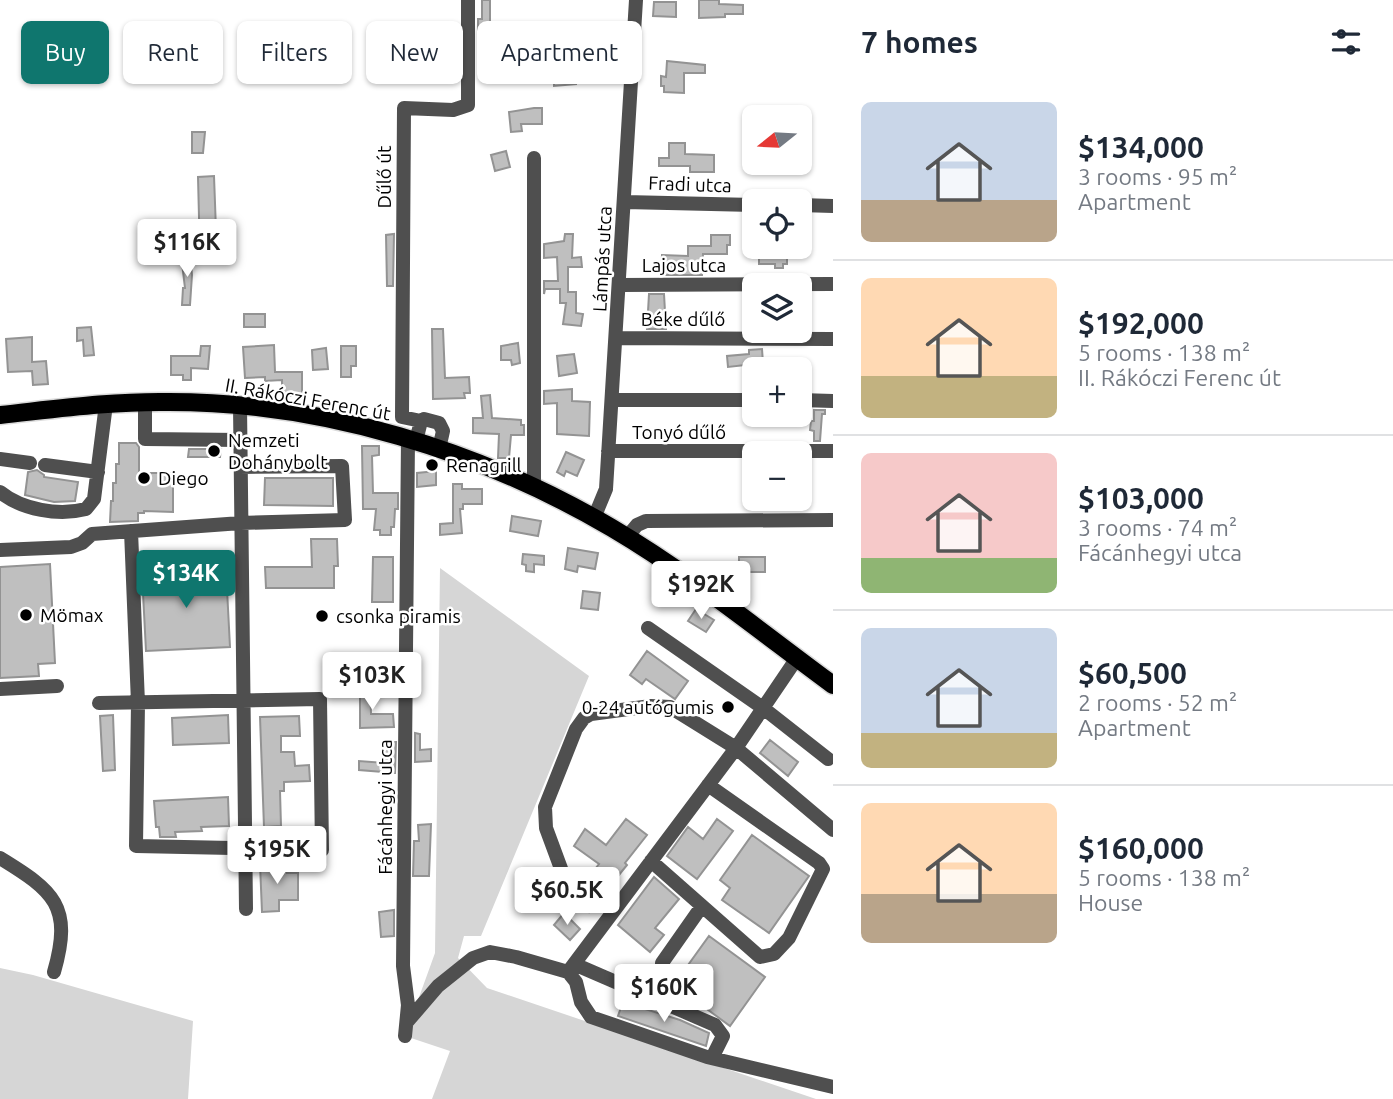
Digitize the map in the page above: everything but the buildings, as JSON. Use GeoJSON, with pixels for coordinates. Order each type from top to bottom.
{"type":"FeatureCollection","features":[{"type":"Feature","properties":{"kind":"main road","name":"II. Rákóczi Ferenc út"},"geometry":{"type":"LineString","coordinates":[[0,415],[145,402],[240,406],[315,417],[412,440],[534,485],[627,537],[833,685]]}},
{"type":"Feature","properties":{"kind":"street","name":"Dűlő út"},"geometry":{"type":"LineString","coordinates":[[421,421],[402,417],[404,108],[453,110],[468,105],[468,0]]}},
{"type":"Feature","properties":{"kind":"street","name":"Lámpás utca"},"geometry":{"type":"LineString","coordinates":[[594,518],[604,497],[608,451],[636,0]]}},
{"type":"Feature","properties":{"kind":"street"},"geometry":{"type":"LineString","coordinates":[[534,158],[534,485]]}},
{"type":"Feature","properties":{"kind":"street","name":"Fradi utca"},"geometry":{"type":"LineString","coordinates":[[625,202],[742,205]]}},
{"type":"Feature","properties":{"kind":"street"},"geometry":{"type":"LineString","coordinates":[[812,205],[833,206]]}},
{"type":"Feature","properties":{"kind":"street","name":"Lajos utca"},"geometry":{"type":"LineString","coordinates":[[620,285],[833,284]]}},
{"type":"Feature","properties":{"kind":"street","name":"Béke dűlő"},"geometry":{"type":"LineString","coordinates":[[617,338],[833,338]]}},
{"type":"Feature","properties":{"kind":"street"},"geometry":{"type":"LineString","coordinates":[[612,400],[742,400]]}},
{"type":"Feature","properties":{"kind":"street"},"geometry":{"type":"LineString","coordinates":[[812,400],[833,401]]}},
{"type":"Feature","properties":{"kind":"street"},"geometry":{"type":"LineString","coordinates":[[145,402],[145,439],[240,440]]}},
{"type":"Feature","properties":{"kind":"street"},"geometry":{"type":"LineString","coordinates":[[0,492],[12,502],[25,507],[66,512],[86,509],[94,499],[106,404]]}},
{"type":"Feature","properties":{"kind":"street"},"geometry":{"type":"LineString","coordinates":[[240,406],[246,909]]}},
{"type":"Feature","properties":{"kind":"street"},"geometry":{"type":"LineString","coordinates":[[421,421],[424,419],[442,426],[439,449]]}},
{"type":"Feature","properties":{"kind":"street","name":"Fácánhegyi utca"},"geometry":{"type":"LineString","coordinates":[[421,421],[412,440],[403,965],[407,994],[406,1029],[438,986],[473,958],[490,953],[571,968]]}},
{"type":"Feature","properties":{"kind":"street","name":"Tonyó dűlő"},"geometry":{"type":"LineString","coordinates":[[608,451],[833,451]]}},
{"type":"Feature","properties":{"kind":"street"},"geometry":{"type":"LineString","coordinates":[[0,459],[30,463]]}},
{"type":"Feature","properties":{"kind":"street"},"geometry":{"type":"LineString","coordinates":[[46,465],[98,472]]}},
{"type":"Feature","properties":{"kind":"street"},"geometry":{"type":"LineString","coordinates":[[1,548],[71,547],[82,543],[92,534],[241,523],[345,520],[342,466],[240,467]]}},
{"type":"Feature","properties":{"kind":"street"},"geometry":{"type":"LineString","coordinates":[[86,509],[92,534]]}},
{"type":"Feature","properties":{"kind":"street"},"geometry":{"type":"LineString","coordinates":[[627,537],[637,525],[646,520],[833,520]]}},
{"type":"Feature","properties":{"kind":"street"},"geometry":{"type":"LineString","coordinates":[[99,704],[138,702],[320,699],[321,850],[136,846],[138,702],[131,531]]}},
{"type":"Feature","properties":{"kind":"street"},"geometry":{"type":"LineString","coordinates":[[648,628],[762,708],[828,759]]}},
{"type":"Feature","properties":{"kind":"street"},"geometry":{"type":"LineString","coordinates":[[571,968],[736,748],[797,658]]}},
{"type":"Feature","properties":{"kind":"street"},"geometry":{"type":"LineString","coordinates":[[0,689],[57,686]]}},
{"type":"Feature","properties":{"kind":"street"},"geometry":{"type":"LineString","coordinates":[[564,874],[546,828],[545,807],[576,729],[584,718],[591,714],[651,706],[670,707],[736,748],[833,830]]}},
{"type":"Feature","properties":{"kind":"street"},"geometry":{"type":"LineString","coordinates":[[651,861],[760,957],[771,956],[789,938],[823,869],[819,863],[708,785]]}},
{"type":"Feature","properties":{"kind":"street"},"geometry":{"type":"LineString","coordinates":[[0,858],[33,878],[52,895],[61,916],[60,952],[54,972]]}},
{"type":"Feature","properties":{"kind":"street"},"geometry":{"type":"LineString","coordinates":[[662,963],[702,906]]}},
{"type":"Feature","properties":{"kind":"street"},"geometry":{"type":"LineString","coordinates":[[571,968],[581,1002],[591,1017],[712,1058],[833,1087]]}},
{"type":"Feature","properties":{"kind":"street"},"geometry":{"type":"LineString","coordinates":[[571,968],[715,1025],[723,1036],[712,1058]]}},
{"type":"Feature","properties":{"kind":"shaded area"},"geometry":{"type":"Polygon","coordinates":[[[440,568],[589,676],[481,936],[464,936],[458,958],[487,988],[816,1099],[432,1099],[450,1051],[405,1036],[435,953],[440,568]]]}},
{"type":"Feature","properties":{"kind":"shaded area"},"geometry":{"type":"Polygon","coordinates":[[[0,968],[193,1021],[188,1099],[0,1099],[0,968]]]}},
{"type":"Feature","properties":{"kind":"place","name":"Nemzeti Dohánybolt"},"geometry":{"type":"Point","coordinates":[214,451]}},
{"type":"Feature","properties":{"kind":"place","name":"Renagrill"},"geometry":{"type":"Point","coordinates":[432,465]}},
{"type":"Feature","properties":{"kind":"place","name":"Diego"},"geometry":{"type":"Point","coordinates":[144,478]}},
{"type":"Feature","properties":{"kind":"place","name":"Mömax"},"geometry":{"type":"Point","coordinates":[26,615]}},
{"type":"Feature","properties":{"kind":"place","name":"csonka piramis"},"geometry":{"type":"Point","coordinates":[322,616]}},
{"type":"Feature","properties":{"kind":"place","name":"0-24 autógumis"},"geometry":{"type":"Point","coordinates":[728,707]}}]}
